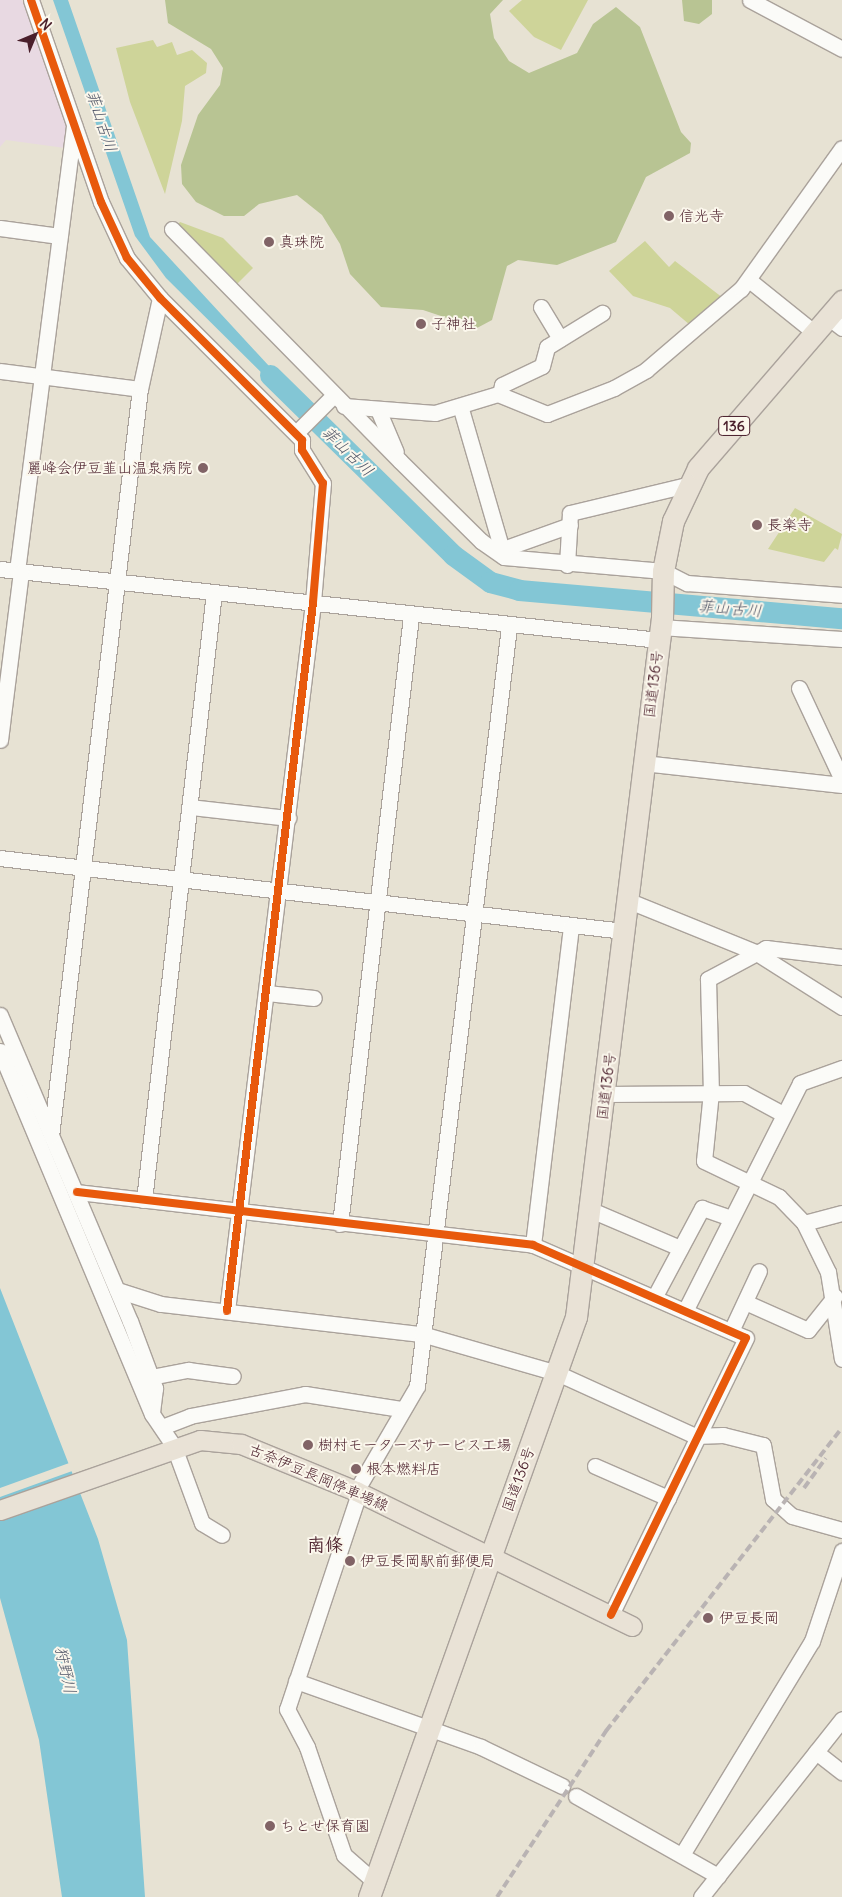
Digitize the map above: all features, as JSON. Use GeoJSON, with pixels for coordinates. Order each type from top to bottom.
{"type":"FeatureCollection","features":[{"type":"Feature","properties":{"kind":"highway","name":"国道136号"},"geometry":{"type":"LineString","coordinates":[[372,1889],[489,1556],[576,1317],[605,1094],[660,628],[664,578],[687,485],[815,333],[835,322],[842,301]]}},
{"type":"Feature","properties":{"kind":"main road","name":"古奈伊豆長岡停車場線"},"geometry":{"type":"LineString","coordinates":[[0,1510],[200,1440],[241,1444],[358,1492],[632,1626]]}},
{"type":"Feature","properties":{"kind":"street"},"geometry":{"type":"LineString","coordinates":[[32,0],[74,126],[118,244],[160,298],[296,433],[323,483],[313,603],[227,1312]]}},
{"type":"Feature","properties":{"kind":"street"},"geometry":{"type":"LineString","coordinates":[[750,0],[842,48]]}},
{"type":"Feature","properties":{"kind":"street"},"geometry":{"type":"LineString","coordinates":[[0,740],[42,377],[74,126]]}},
{"type":"Feature","properties":{"kind":"street"},"geometry":{"type":"LineString","coordinates":[[336,400],[379,412],[435,413],[461,408],[500,394],[540,414],[584,403],[646,370],[749,280],[842,148]]}},
{"type":"Feature","properties":{"kind":"street"},"geometry":{"type":"LineString","coordinates":[[0,228],[59,236]]}},
{"type":"Feature","properties":{"kind":"street"},"geometry":{"type":"LineString","coordinates":[[172,229],[336,400],[400,460],[481,541],[504,553],[567,565],[681,582],[842,595]]}},
{"type":"Feature","properties":{"kind":"street"},"geometry":{"type":"LineString","coordinates":[[749,280],[815,333]]}},
{"type":"Feature","properties":{"kind":"street"},"geometry":{"type":"LineString","coordinates":[[51,1136],[85,868],[140,389],[160,298]]}},
{"type":"Feature","properties":{"kind":"street"},"geometry":{"type":"LineString","coordinates":[[541,307],[560,339]]}},
{"type":"Feature","properties":{"kind":"street"},"geometry":{"type":"LineString","coordinates":[[500,394],[502,385],[542,366],[545,349],[602,313]]}},
{"type":"Feature","properties":{"kind":"street"},"geometry":{"type":"LineString","coordinates":[[0,371],[140,389]]}},
{"type":"Feature","properties":{"kind":"street"},"geometry":{"type":"LineString","coordinates":[[296,433],[336,400]]}},
{"type":"Feature","properties":{"kind":"street"},"geometry":{"type":"LineString","coordinates":[[461,408],[504,553]]}},
{"type":"Feature","properties":{"kind":"street"},"geometry":{"type":"LineString","coordinates":[[379,412],[400,460]]}},
{"type":"Feature","properties":{"kind":"street"},"geometry":{"type":"LineString","coordinates":[[567,565],[570,513],[687,485]]}},
{"type":"Feature","properties":{"kind":"street"},"geometry":{"type":"LineString","coordinates":[[504,553],[570,525]]}},
{"type":"Feature","properties":{"kind":"street"},"geometry":{"type":"LineString","coordinates":[[0,569],[118,580],[508,627],[660,628],[842,639]]}},
{"type":"Feature","properties":{"kind":"street"},"geometry":{"type":"LineString","coordinates":[[144,1200],[214,592]]}},
{"type":"Feature","properties":{"kind":"street"},"geometry":{"type":"LineString","coordinates":[[340,1224],[411,616]]}},
{"type":"Feature","properties":{"kind":"street"},"geometry":{"type":"LineString","coordinates":[[372,1889],[344,1856],[307,1747],[288,1713],[296,1681],[358,1492],[401,1409],[417,1386],[508,627]]}},
{"type":"Feature","properties":{"kind":"street"},"geometry":{"type":"LineString","coordinates":[[799,688],[842,780]]}},
{"type":"Feature","properties":{"kind":"street"},"geometry":{"type":"LineString","coordinates":[[643,763],[842,785]]}},
{"type":"Feature","properties":{"kind":"street"},"geometry":{"type":"LineString","coordinates":[[190,808],[288,818]]}},
{"type":"Feature","properties":{"kind":"street"},"geometry":{"type":"LineString","coordinates":[[0,858],[571,927],[623,931]]}},
{"type":"Feature","properties":{"kind":"street"},"geometry":{"type":"LineString","coordinates":[[628,900],[755,952],[842,1008]]}},
{"type":"Feature","properties":{"kind":"street"},"geometry":{"type":"LineString","coordinates":[[532,1245],[571,927]]}},
{"type":"Feature","properties":{"kind":"street"},"geometry":{"type":"LineString","coordinates":[[842,957],[766,948],[755,952],[708,979],[711,1092],[704,1162],[750,1182],[786,1202],[804,1223],[821,1252],[835,1296],[842,1359]]}},
{"type":"Feature","properties":{"kind":"street"},"geometry":{"type":"LineString","coordinates":[[267,993],[314,998]]}},
{"type":"Feature","properties":{"kind":"street"},"geometry":{"type":"LineString","coordinates":[[0,1015],[117,1290],[151,1377],[155,1388],[152,1414]]}},
{"type":"Feature","properties":{"kind":"street"},"geometry":{"type":"LineString","coordinates":[[0,1051],[152,1414],[162,1428],[165,1451],[202,1523],[222,1535]]}},
{"type":"Feature","properties":{"kind":"street"},"geometry":{"type":"LineString","coordinates":[[685,1311],[783,1114],[802,1080],[842,1068]]}},
{"type":"Feature","properties":{"kind":"street"},"geometry":{"type":"LineString","coordinates":[[605,1094],[711,1092],[749,1094],[783,1114]]}},
{"type":"Feature","properties":{"kind":"street"},"geometry":{"type":"LineString","coordinates":[[76,1192],[532,1245],[654,1296],[746,1338],[695,1436],[668,1498],[611,1615]]}},
{"type":"Feature","properties":{"kind":"street"},"geometry":{"type":"LineString","coordinates":[[654,1296],[703,1208],[731,1218]]}},
{"type":"Feature","properties":{"kind":"street"},"geometry":{"type":"LineString","coordinates":[[591,1210],[680,1248]]}},
{"type":"Feature","properties":{"kind":"street"},"geometry":{"type":"LineString","coordinates":[[804,1223],[842,1213]]}},
{"type":"Feature","properties":{"kind":"street"},"geometry":{"type":"LineString","coordinates":[[732,1331],[759,1271]]}},
{"type":"Feature","properties":{"kind":"street"},"geometry":{"type":"LineString","coordinates":[[117,1290],[161,1304],[422,1334],[557,1373],[695,1436],[723,1435],[763,1446],[771,1496],[780,1506],[803,1521],[842,1530]]}},
{"type":"Feature","properties":{"kind":"street"},"geometry":{"type":"LineString","coordinates":[[745,1302],[808,1330],[835,1296]]}},
{"type":"Feature","properties":{"kind":"street"},"geometry":{"type":"LineString","coordinates":[[151,1377],[188,1370],[232,1376]]}},
{"type":"Feature","properties":{"kind":"street"},"geometry":{"type":"LineString","coordinates":[[162,1428],[190,1416],[305,1394],[401,1409]]}},
{"type":"Feature","properties":{"kind":"street"},"geometry":{"type":"LineString","coordinates":[[595,1466],[668,1498]]}},
{"type":"Feature","properties":{"kind":"street"},"geometry":{"type":"LineString","coordinates":[[683,1854],[812,1641],[842,1551]]}},
{"type":"Feature","properties":{"kind":"street"},"geometry":{"type":"LineString","coordinates":[[296,1681],[429,1727],[562,1786]]}},
{"type":"Feature","properties":{"kind":"street"},"geometry":{"type":"LineString","coordinates":[[701,1897],[842,1719]]}},
{"type":"Feature","properties":{"kind":"street"},"geometry":{"type":"LineString","coordinates":[[816,1752],[842,1772]]}},
{"type":"Feature","properties":{"kind":"street"},"geometry":{"type":"LineString","coordinates":[[576,1796],[683,1854],[718,1876]]}},
{"type":"Feature","properties":{"kind":"shaded area"},"geometry":{"type":"Polygon","coordinates":[[[0,0],[22,0],[67,125],[65,148],[6,140],[0,147],[0,0]]]}},
{"type":"Feature","properties":{"kind":"green space"},"geometry":{"type":"Polygon","coordinates":[[[165,0],[503,0],[490,14],[494,38],[509,61],[529,73],[577,53],[593,24],[616,7],[640,27],[681,132],[691,143],[690,153],[646,177],[616,242],[557,265],[518,260],[507,266],[492,320],[477,328],[423,310],[381,307],[350,274],[340,244],[322,215],[297,195],[259,204],[244,216],[224,216],[196,202],[182,184],[181,165],[198,115],[220,85],[223,68],[211,49],[168,23],[165,0]]]}},
{"type":"Feature","properties":{"kind":"green space"},"geometry":{"type":"Polygon","coordinates":[[[522,0],[588,0],[561,50],[534,37],[509,11],[522,0]]]}},
{"type":"Feature","properties":{"kind":"green space"},"geometry":{"type":"Polygon","coordinates":[[[682,0],[712,0],[712,14],[699,24],[684,21],[682,0]]]}},
{"type":"Feature","properties":{"kind":"green space"},"geometry":{"type":"Polygon","coordinates":[[[153,40],[157,47],[172,42],[177,55],[192,50],[207,63],[206,73],[185,86],[182,121],[165,194],[130,102],[116,48],[153,40]]]}},
{"type":"Feature","properties":{"kind":"green space"},"geometry":{"type":"Polygon","coordinates":[[[180,222],[223,238],[253,268],[235,286],[177,225],[180,222]]]}},
{"type":"Feature","properties":{"kind":"green space"},"geometry":{"type":"Polygon","coordinates":[[[645,241],[669,267],[675,261],[723,298],[690,325],[670,308],[633,296],[609,271],[645,241]]]}},
{"type":"Feature","properties":{"kind":"green space"},"geometry":{"type":"Polygon","coordinates":[[[795,508],[842,534],[838,550],[835,548],[824,562],[768,549],[795,508]]]}},
{"type":"Feature","properties":{"kind":"water"},"geometry":{"type":"Polygon","coordinates":[[[53,0],[68,0],[150,237],[293,392],[287,398],[166,278],[135,236],[53,0]]]}},
{"type":"Feature","properties":{"kind":"water","name":"狩野川"},"geometry":{"type":"Polygon","coordinates":[[[0,1288],[98,1539],[127,1640],[145,1897],[62,1897],[39,1740],[0,1598],[0,1288]]]}},
{"type":"Feature","properties":{"kind":"pier"},"geometry":{"type":"Polygon","coordinates":[[[72,1462],[75,1470],[0,1497],[0,1488],[72,1462]]]}},
{"type":"Feature","properties":{"kind":"waterway","name":"菲山古川"},"geometry":{"type":"LineString","coordinates":[[270,375],[453,555],[490,582],[519,590],[842,618]]}},
{"type":"Feature","properties":{"kind":"railway"},"geometry":{"type":"LineString","coordinates":[[497,1897],[606,1731],[842,1428]]}},
{"type":"Feature","properties":{"kind":"railway"},"geometry":{"type":"LineString","coordinates":[[804,1488],[826,1458]]}},
{"type":"Feature","properties":{"kind":"cycle path"},"geometry":{"type":"LineString","coordinates":[[31,0],[101,202],[127,258],[160,298],[302,440],[302,450],[323,483],[313,603],[227,1311]]}},
{"type":"Feature","properties":{"kind":"cycle path"},"geometry":{"type":"LineString","coordinates":[[77,1192],[533,1245],[746,1338],[611,1615]]}},
{"type":"Feature","properties":{"kind":"place","name":"信光寺"},"geometry":{"type":"Point","coordinates":[669,216]}},
{"type":"Feature","properties":{"kind":"place","name":"真珠院"},"geometry":{"type":"Point","coordinates":[269,242]}},
{"type":"Feature","properties":{"kind":"place","name":"子神社"},"geometry":{"type":"Point","coordinates":[421,324]}},
{"type":"Feature","properties":{"kind":"place","name":"麗峰会伊豆韮山温泉病院"},"geometry":{"type":"Point","coordinates":[203,468]}},
{"type":"Feature","properties":{"kind":"place","name":"長楽寺"},"geometry":{"type":"Point","coordinates":[757,525]}},
{"type":"Feature","properties":{"kind":"place","name":"樹村モーターズサービス工場"},"geometry":{"type":"Point","coordinates":[308,1445]}},
{"type":"Feature","properties":{"kind":"place","name":"根本燃料店"},"geometry":{"type":"Point","coordinates":[356,1469]}},
{"type":"Feature","properties":{"kind":"place","name":"伊豆長岡駅前郵便局"},"geometry":{"type":"Point","coordinates":[350,1561]}},
{"type":"Feature","properties":{"kind":"place","name":"伊豆長岡"},"geometry":{"type":"Point","coordinates":[708,1618]}},
{"type":"Feature","properties":{"kind":"place","name":"ちとせ保育園"},"geometry":{"type":"Point","coordinates":[270,1826]}},
{"type":"Feature","properties":{"kind":"district","name":"南條"},"geometry":{"type":"Point","coordinates":[325,1545]}}]}
